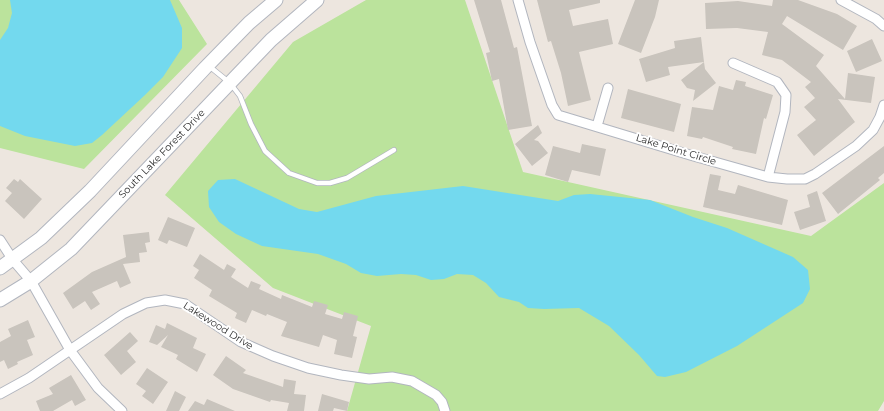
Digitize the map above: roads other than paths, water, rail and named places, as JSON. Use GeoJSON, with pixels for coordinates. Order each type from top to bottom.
{"type":"FeatureCollection","features":[{"type":"Feature","properties":{"kind":"main road"},"geometry":{"type":"LineString","coordinates":[[0,268],[40,238],[90,191],[208,65],[249,23],[276,0]]}},
{"type":"Feature","properties":{"kind":"main road","name":"South Lake Forest Drive"},"geometry":{"type":"LineString","coordinates":[[0,300],[31,281],[82,238],[271,40],[317,0]]}},
{"type":"Feature","properties":{"kind":"street","name":"Lake Point Circle"},"geometry":{"type":"LineString","coordinates":[[518,0],[530,42],[554,110],[564,118],[597,126],[768,177],[800,180],[815,174],[856,146],[873,130],[884,105]]}},
{"type":"Feature","properties":{"kind":"street"},"geometry":{"type":"LineString","coordinates":[[841,0],[876,19],[884,26]]}},
{"type":"Feature","properties":{"kind":"street"},"geometry":{"type":"LineString","coordinates":[[733,63],[777,82],[786,95],[785,112],[768,177]]}},
{"type":"Feature","properties":{"kind":"street"},"geometry":{"type":"LineString","coordinates":[[597,126],[608,88]]}},
{"type":"Feature","properties":{"kind":"street"},"geometry":{"type":"LineString","coordinates":[[0,240],[12,260],[31,281],[70,350],[98,388],[122,411]]}},
{"type":"Feature","properties":{"kind":"street","name":"Lakewood Drive"},"geometry":{"type":"LineString","coordinates":[[0,394],[29,378],[124,314],[146,303],[165,300],[176,301],[195,309],[241,342],[273,356],[316,370],[341,375],[369,379],[392,377],[412,381],[436,395],[442,402],[445,411]]}},
{"type":"Feature","properties":{"kind":"lane"},"geometry":{"type":"LineString","coordinates":[[208,65],[230,83],[240,96],[251,124],[265,151],[289,173],[318,183],[330,183],[347,178],[394,150]]}},
{"type":"Feature","properties":{"kind":"water"},"geometry":{"type":"Polygon","coordinates":[[[10,0],[170,0],[182,28],[182,48],[163,77],[92,143],[75,146],[25,136],[0,126],[0,40],[8,28],[12,13],[10,0]]]}},
{"type":"Feature","properties":{"kind":"water"},"geometry":{"type":"Polygon","coordinates":[[[235,179],[299,209],[317,212],[376,196],[463,186],[558,201],[574,195],[590,194],[650,200],[693,217],[727,228],[793,257],[808,270],[810,289],[803,303],[737,346],[686,372],[665,377],[657,376],[639,355],[609,326],[579,308],[528,308],[519,302],[499,297],[486,283],[473,275],[457,274],[444,279],[431,280],[416,275],[401,274],[377,276],[361,273],[346,264],[318,254],[262,246],[236,234],[219,222],[209,207],[208,191],[218,180],[235,179]]]}}]}
